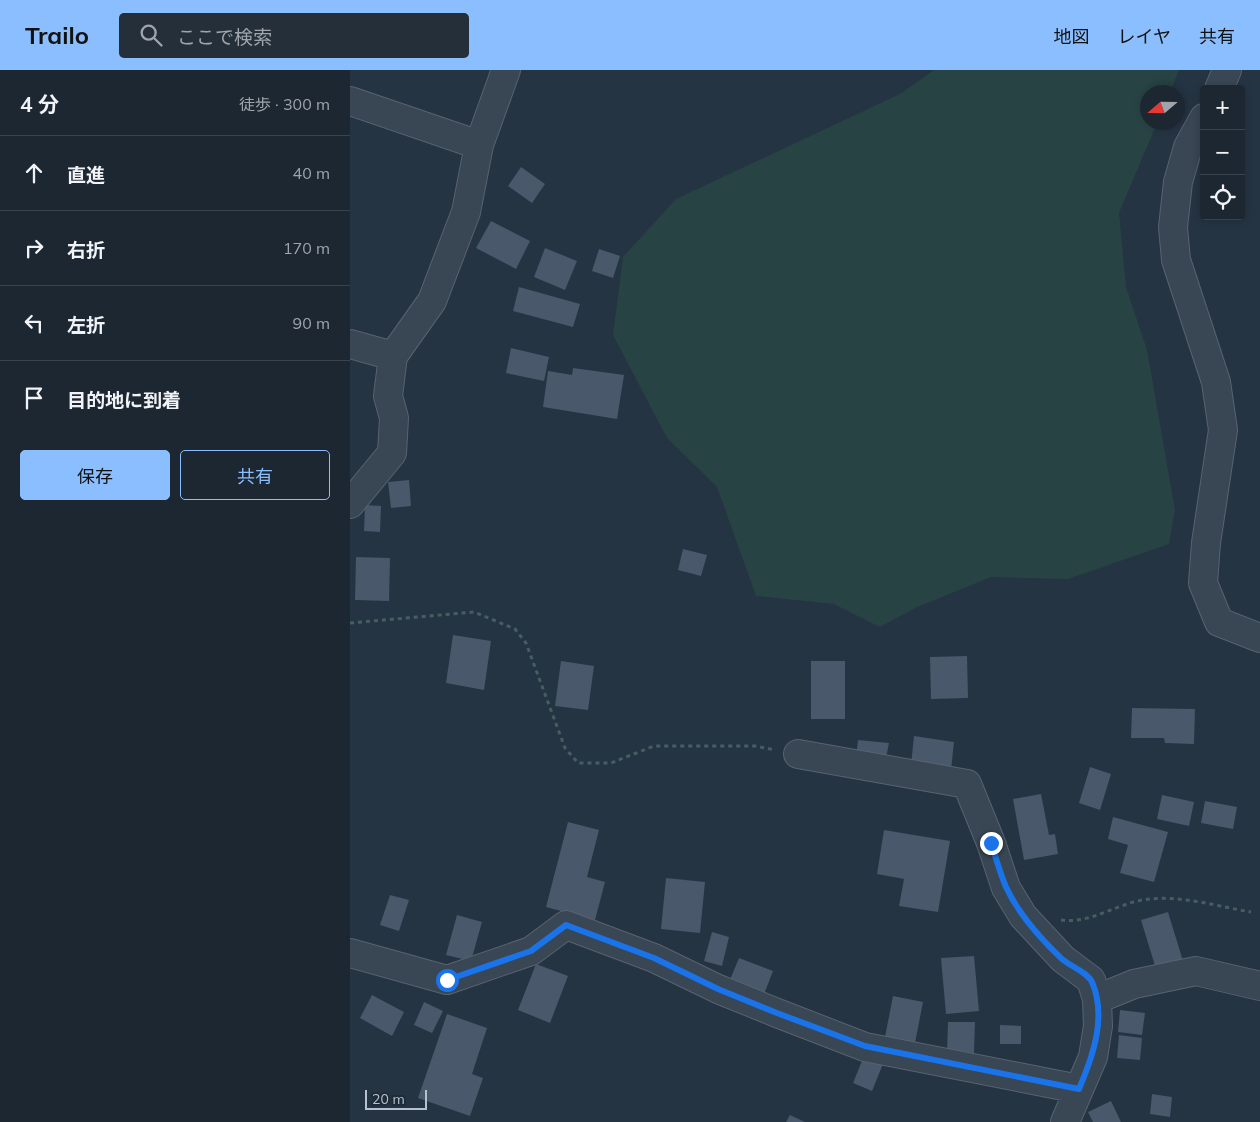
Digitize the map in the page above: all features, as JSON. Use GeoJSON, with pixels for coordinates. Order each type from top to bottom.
{"type":"FeatureCollection","features":[{"type":"Feature","properties":{"kind":"street"},"geometry":{"type":"LineString","coordinates":[[350,504],[392,453],[394,418],[388,396],[394,356],[432,301],[466,212],[479,145],[506,70]]}},
{"type":"Feature","properties":{"kind":"street"},"geometry":{"type":"LineString","coordinates":[[1221,85],[1227,70]]}},
{"type":"Feature","properties":{"kind":"street"},"geometry":{"type":"LineString","coordinates":[[350,101],[479,145]]}},
{"type":"Feature","properties":{"kind":"street"},"geometry":{"type":"LineString","coordinates":[[1200,125],[1188,147],[1178,182],[1173,227],[1176,260],[1216,382],[1223,430],[1206,544],[1203,583],[1219,622],[1260,638]]}},
{"type":"Feature","properties":{"kind":"street"},"geometry":{"type":"LineString","coordinates":[[350,344],[394,356]]}},
{"type":"Feature","properties":{"kind":"street"},"geometry":{"type":"LineString","coordinates":[[798,754],[967,784],[991,843],[1006,888],[1023,916],[1063,959],[1091,980],[1097,999],[1098,1026],[1093,1057],[1065,1122]]}},
{"type":"Feature","properties":{"kind":"street"},"geometry":{"type":"LineString","coordinates":[[350,953],[447,980],[531,951],[566,925],[654,958],[718,989],[777,1013],[865,1046],[1079,1089]]}},
{"type":"Feature","properties":{"kind":"street"},"geometry":{"type":"LineString","coordinates":[[1097,999],[1134,984],[1196,971],[1260,986]]}},
{"type":"Feature","properties":{"kind":"path"},"geometry":{"type":"LineString","coordinates":[[350,623],[474,612],[515,629],[526,643],[566,748],[578,763],[611,762],[654,746],[755,746],[798,754]]}},
{"type":"Feature","properties":{"kind":"path"},"geometry":{"type":"LineString","coordinates":[[1023,916],[1074,922],[1140,901],[1171,897],[1251,912]]}},
{"type":"Feature","properties":{"kind":"green space"},"geometry":{"type":"Polygon","coordinates":[[[934,70],[1179,70],[1173,85],[1140,85],[1140,130],[1154,130],[1119,213],[1126,287],[1147,350],[1175,510],[1169,544],[1068,579],[991,577],[915,608],[880,627],[834,604],[756,596],[717,487],[667,438],[613,335],[623,257],[676,199],[900,94],[934,70]]]}},
{"type":"Feature","properties":{"kind":"building"},"geometry":{"type":"Polygon","coordinates":[[[521,167],[545,184],[532,203],[508,186],[521,167]]]}},
{"type":"Feature","properties":{"kind":"building"},"geometry":{"type":"Polygon","coordinates":[[[491,221],[530,241],[516,269],[476,248],[491,221]]]}},
{"type":"Feature","properties":{"kind":"building"},"geometry":{"type":"Polygon","coordinates":[[[545,248],[577,261],[565,290],[534,277],[545,248]]]}},
{"type":"Feature","properties":{"kind":"building"},"geometry":{"type":"Polygon","coordinates":[[[599,249],[620,256],[613,278],[592,271],[599,249]]]}},
{"type":"Feature","properties":{"kind":"building"},"geometry":{"type":"Polygon","coordinates":[[[519,287],[580,304],[573,327],[513,311],[519,287]]]}},
{"type":"Feature","properties":{"kind":"building"},"geometry":{"type":"Polygon","coordinates":[[[511,348],[549,357],[544,381],[506,373],[511,348]]]}},
{"type":"Feature","properties":{"kind":"building"},"geometry":{"type":"Polygon","coordinates":[[[573,368],[624,375],[617,419],[543,407],[548,371],[572,375],[573,368]]]}},
{"type":"Feature","properties":{"kind":"building"},"geometry":{"type":"Polygon","coordinates":[[[409,480],[411,506],[391,508],[388,482],[409,480]]]}},
{"type":"Feature","properties":{"kind":"building"},"geometry":{"type":"Polygon","coordinates":[[[365,505],[381,506],[380,532],[364,531],[365,505]]]}},
{"type":"Feature","properties":{"kind":"building"},"geometry":{"type":"Polygon","coordinates":[[[683,549],[707,555],[701,576],[678,570],[683,549]]]}},
{"type":"Feature","properties":{"kind":"building"},"geometry":{"type":"Polygon","coordinates":[[[356,557],[390,558],[389,601],[355,600],[356,557]]]}},
{"type":"Feature","properties":{"kind":"building"},"geometry":{"type":"Polygon","coordinates":[[[453,635],[491,641],[484,690],[446,683],[453,635]]]}},
{"type":"Feature","properties":{"kind":"building"},"geometry":{"type":"Polygon","coordinates":[[[967,656],[968,698],[931,699],[930,657],[967,656]]]}},
{"type":"Feature","properties":{"kind":"building"},"geometry":{"type":"Polygon","coordinates":[[[561,661],[594,666],[588,710],[555,706],[561,661]]]}},
{"type":"Feature","properties":{"kind":"building"},"geometry":{"type":"Polygon","coordinates":[[[811,661],[845,661],[845,719],[811,719],[811,661]]]}},
{"type":"Feature","properties":{"kind":"building"},"geometry":{"type":"Polygon","coordinates":[[[1132,708],[1195,709],[1194,744],[1165,743],[1164,738],[1131,738],[1132,708]]]}},
{"type":"Feature","properties":{"kind":"building"},"geometry":{"type":"Polygon","coordinates":[[[914,736],[954,742],[951,770],[911,765],[914,736]]]}},
{"type":"Feature","properties":{"kind":"building"},"geometry":{"type":"Polygon","coordinates":[[[858,740],[889,743],[885,763],[856,759],[858,740]]]}},
{"type":"Feature","properties":{"kind":"building"},"geometry":{"type":"Polygon","coordinates":[[[1090,767],[1111,774],[1100,810],[1079,803],[1090,767]]]}},
{"type":"Feature","properties":{"kind":"building"},"geometry":{"type":"Polygon","coordinates":[[[1041,794],[1049,835],[1055,834],[1058,854],[1024,860],[1013,799],[1041,794]]]}},
{"type":"Feature","properties":{"kind":"building"},"geometry":{"type":"Polygon","coordinates":[[[1162,795],[1194,802],[1189,826],[1157,819],[1162,795]]]}},
{"type":"Feature","properties":{"kind":"building"},"geometry":{"type":"Polygon","coordinates":[[[1205,801],[1237,807],[1233,829],[1201,823],[1205,801]]]}},
{"type":"Feature","properties":{"kind":"building"},"geometry":{"type":"Polygon","coordinates":[[[1113,817],[1168,832],[1154,882],[1120,873],[1128,845],[1108,839],[1113,817]]]}},
{"type":"Feature","properties":{"kind":"building"},"geometry":{"type":"Polygon","coordinates":[[[568,822],[599,830],[587,877],[605,882],[595,920],[546,907],[568,822]]]}},
{"type":"Feature","properties":{"kind":"building"},"geometry":{"type":"Polygon","coordinates":[[[884,830],[950,841],[938,912],[899,906],[904,879],[877,874],[884,830]]]}},
{"type":"Feature","properties":{"kind":"building"},"geometry":{"type":"Polygon","coordinates":[[[666,878],[705,882],[700,933],[661,929],[666,878]]]}},
{"type":"Feature","properties":{"kind":"building"},"geometry":{"type":"Polygon","coordinates":[[[390,895],[409,900],[399,931],[380,925],[390,895]]]}},
{"type":"Feature","properties":{"kind":"building"},"geometry":{"type":"Polygon","coordinates":[[[1168,912],[1183,961],[1156,969],[1141,920],[1168,912]]]}},
{"type":"Feature","properties":{"kind":"building"},"geometry":{"type":"Polygon","coordinates":[[[457,915],[482,922],[471,961],[446,955],[457,915]]]}},
{"type":"Feature","properties":{"kind":"building"},"geometry":{"type":"Polygon","coordinates":[[[712,932],[729,937],[722,966],[704,961],[712,932]]]}},
{"type":"Feature","properties":{"kind":"building"},"geometry":{"type":"Polygon","coordinates":[[[974,956],[979,1011],[946,1014],[941,958],[974,956]]]}},
{"type":"Feature","properties":{"kind":"building"},"geometry":{"type":"Polygon","coordinates":[[[739,958],[773,971],[763,997],[729,982],[739,958]]]}},
{"type":"Feature","properties":{"kind":"building"},"geometry":{"type":"Polygon","coordinates":[[[536,964],[568,976],[550,1023],[518,1010],[536,964]]]}},
{"type":"Feature","properties":{"kind":"building"},"geometry":{"type":"Polygon","coordinates":[[[372,995],[404,1012],[392,1036],[360,1018],[372,995]]]}},
{"type":"Feature","properties":{"kind":"building"},"geometry":{"type":"Polygon","coordinates":[[[893,996],[923,1002],[915,1043],[885,1037],[893,996]]]}},
{"type":"Feature","properties":{"kind":"building"},"geometry":{"type":"Polygon","coordinates":[[[424,1002],[443,1011],[432,1033],[414,1025],[424,1002]]]}},
{"type":"Feature","properties":{"kind":"building"},"geometry":{"type":"Polygon","coordinates":[[[1120,1010],[1145,1013],[1142,1035],[1118,1032],[1120,1010]]]}},
{"type":"Feature","properties":{"kind":"building"},"geometry":{"type":"Polygon","coordinates":[[[447,1014],[487,1028],[472,1074],[483,1078],[470,1116],[418,1098],[447,1014]]]}},
{"type":"Feature","properties":{"kind":"building"},"geometry":{"type":"Polygon","coordinates":[[[948,1022],[975,1022],[974,1053],[947,1052],[948,1022]]]}},
{"type":"Feature","properties":{"kind":"building"},"geometry":{"type":"Polygon","coordinates":[[[1000,1025],[1021,1026],[1021,1044],[1000,1044],[1000,1025]]]}},
{"type":"Feature","properties":{"kind":"building"},"geometry":{"type":"Polygon","coordinates":[[[1119,1035],[1142,1038],[1140,1060],[1117,1058],[1119,1035]]]}},
{"type":"Feature","properties":{"kind":"building"},"geometry":{"type":"Polygon","coordinates":[[[864,1056],[883,1064],[872,1091],[853,1083],[864,1056]]]}},
{"type":"Feature","properties":{"kind":"building"},"geometry":{"type":"Polygon","coordinates":[[[1152,1094],[1172,1097],[1170,1117],[1150,1114],[1152,1094]]]}},
{"type":"Feature","properties":{"kind":"building"},"geometry":{"type":"Polygon","coordinates":[[[1111,1101],[1121,1122],[1093,1122],[1088,1112],[1111,1101]]]}},
{"type":"Feature","properties":{"kind":"building"},"geometry":{"type":"Polygon","coordinates":[[[790,1115],[805,1122],[786,1122],[790,1115]]]}},
{"type":"Feature","properties":{"kind":"route"},"geometry":{"type":"LineString","coordinates":[[447,980],[531,951],[566,925],[654,958],[718,989],[865,1046],[1079,1089],[1093,1057],[1098,1026],[1097,999],[1091,980],[1063,959],[1023,916],[1006,888],[991,843]]}}]}
